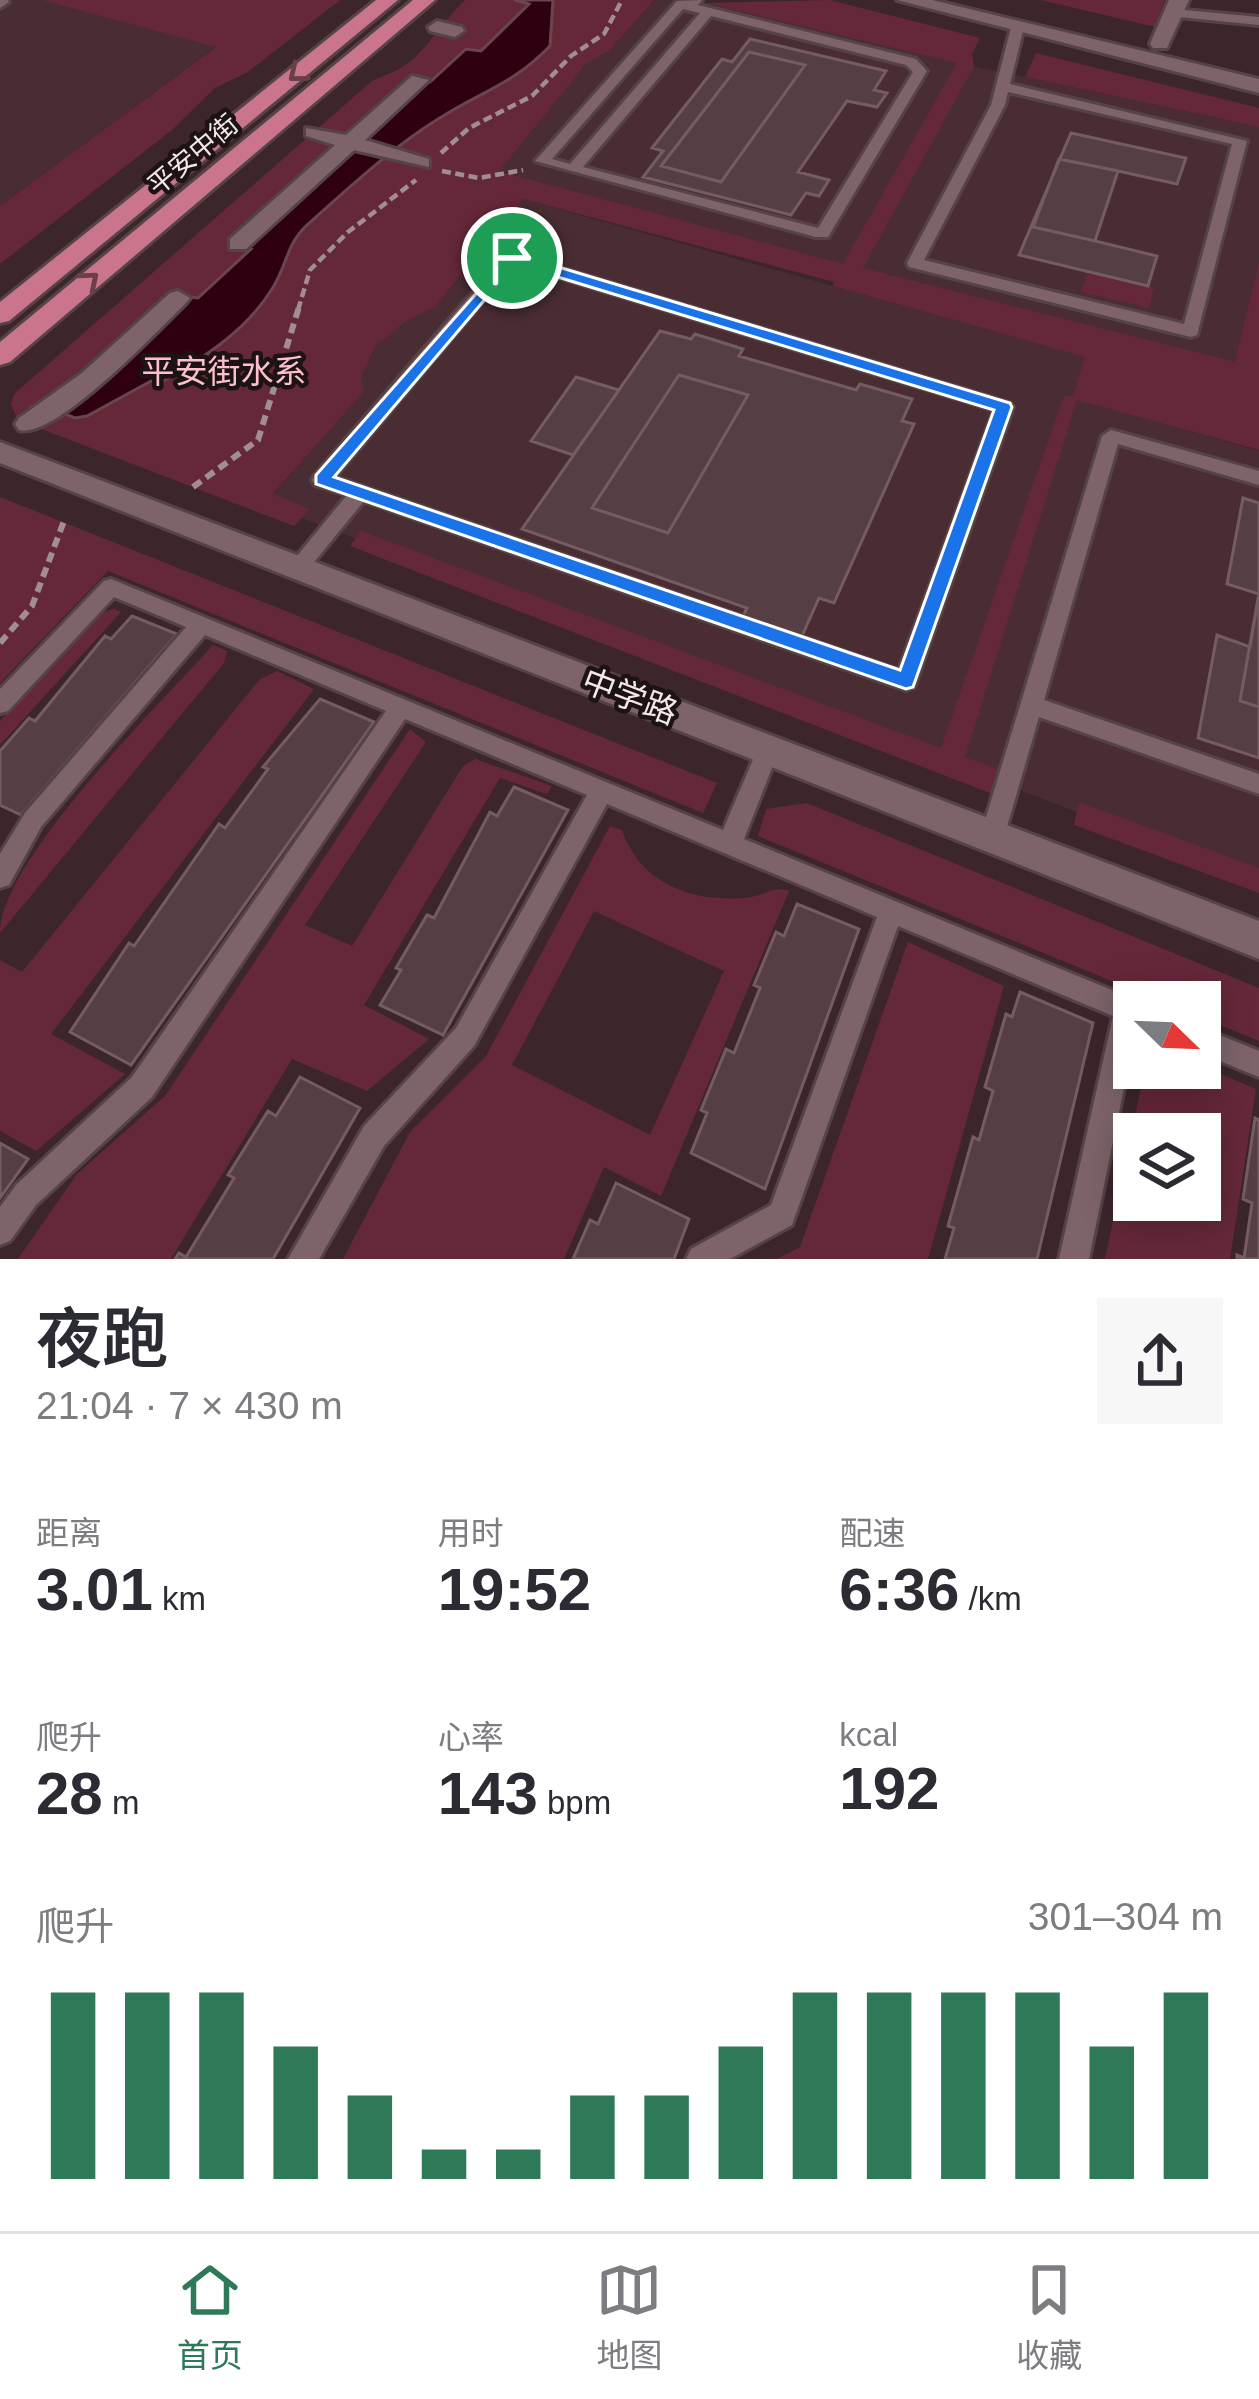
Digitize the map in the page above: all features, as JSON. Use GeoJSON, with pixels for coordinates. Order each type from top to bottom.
{"type":"FeatureCollection","features":[{"type":"Feature","properties":{"kind":"main road","name":"平安中街"},"geometry":{"type":"LineString","coordinates":[[0,316],[388,0]]}},
{"type":"Feature","properties":{"kind":"main road","name":"平安中街"},"geometry":{"type":"LineString","coordinates":[[0,356],[425,0]]}},
{"type":"Feature","properties":{"kind":"street"},"geometry":{"type":"LineString","coordinates":[[908,0],[1259,86]]}},
{"type":"Feature","properties":{"kind":"street"},"geometry":{"type":"LineString","coordinates":[[980,0],[1259,68]]}},
{"type":"Feature","properties":{"kind":"street"},"geometry":{"type":"LineString","coordinates":[[1160,44],[1176,6]]}},
{"type":"Feature","properties":{"kind":"street"},"geometry":{"type":"LineString","coordinates":[[238,244],[419,80]]}},
{"type":"Feature","properties":{"kind":"street"},"geometry":{"type":"LineString","coordinates":[[313,133],[426,165]]}},
{"type":"Feature","properties":{"kind":"street"},"geometry":{"type":"LineString","coordinates":[[28,424],[91,379],[178,298]]}},
{"type":"Feature","properties":{"kind":"street","name":"中学路"},"geometry":{"type":"LineString","coordinates":[[0,452],[1259,940]]}},
{"type":"Feature","properties":{"kind":"lane"},"geometry":{"type":"LineString","coordinates":[[681,4],[698,6],[911,62],[920,71],[821,234],[542,161],[681,4]]}},
{"type":"Feature","properties":{"kind":"lane"},"geometry":{"type":"LineString","coordinates":[[573,170],[698,6]]}},
{"type":"Feature","properties":{"kind":"lane"},"geometry":{"type":"LineString","coordinates":[[1176,6],[1259,21]]}},
{"type":"Feature","properties":{"kind":"lane"},"geometry":{"type":"LineString","coordinates":[[1005,87],[1240,141],[1191,331],[915,263],[1005,87],[1017,27]]}},
{"type":"Feature","properties":{"kind":"lane"},"geometry":{"type":"LineString","coordinates":[[512,258],[1004,407],[906,681],[360,492],[322,480],[512,258]]}},
{"type":"Feature","properties":{"kind":"lane"},"geometry":{"type":"LineString","coordinates":[[992,837],[1111,436],[1259,478]]}},
{"type":"Feature","properties":{"kind":"lane"},"geometry":{"type":"LineString","coordinates":[[299,566],[360,492]]}},
{"type":"Feature","properties":{"kind":"lane"},"geometry":{"type":"LineString","coordinates":[[0,704],[111,587],[1113,1004]]}},
{"type":"Feature","properties":{"kind":"lane"},"geometry":{"type":"LineString","coordinates":[[0,877],[33,820],[201,625]]}},
{"type":"Feature","properties":{"kind":"lane"},"geometry":{"type":"LineString","coordinates":[[1031,705],[1259,784]]}},
{"type":"Feature","properties":{"kind":"lane"},"geometry":{"type":"LineString","coordinates":[[0,1231],[26,1195],[142,1087],[400,708]]}},
{"type":"Feature","properties":{"kind":"lane"},"geometry":{"type":"LineString","coordinates":[[729,844],[768,750]]}},
{"type":"Feature","properties":{"kind":"lane"},"geometry":{"type":"LineString","coordinates":[[303,1259],[374,1136],[465,1036],[601,792]]}},
{"type":"Feature","properties":{"kind":"lane"},"geometry":{"type":"LineString","coordinates":[[701,1259],[782,1215],[891,911]]}},
{"type":"Feature","properties":{"kind":"lane"},"geometry":{"type":"LineString","coordinates":[[1221,1049],[1259,1064]]}},
{"type":"Feature","properties":{"kind":"lane"},"geometry":{"type":"LineString","coordinates":[[1074,1259],[1113,1089]]}},
{"type":"Feature","properties":{"kind":"path"},"geometry":{"type":"LineString","coordinates":[[193,487],[258,440],[310,270],[469,128],[532,96],[571,56],[604,34],[622,0]]}},
{"type":"Feature","properties":{"kind":"path"},"geometry":{"type":"LineString","coordinates":[[426,165],[479,178],[505,175],[542,161]]}},
{"type":"Feature","properties":{"kind":"path"},"geometry":{"type":"LineString","coordinates":[[0,644],[32,606],[64,521]]}},
{"type":"Feature","properties":{"kind":"shaded area"},"geometry":{"type":"Polygon","coordinates":[[[0,0],[279,0],[0,206],[0,0]]]}},
{"type":"Feature","properties":{"kind":"shaded area"},"geometry":{"type":"Polygon","coordinates":[[[514,0],[553,0],[550,46],[511,78],[408,140],[306,226],[272,289],[236,331],[160,383],[151,381],[87,416],[75,418],[55,410],[97,383],[189,297],[198,298],[251,249],[243,246],[423,82],[430,82],[466,49],[481,51],[529,4],[514,0]]]}},
{"type":"Feature","properties":{"kind":"shaded area"},"geometry":{"type":"Polygon","coordinates":[[[654,0],[696,0],[963,64],[1259,127],[1259,391],[498,170],[586,64],[609,51],[654,0]]]}},
{"type":"Feature","properties":{"kind":"shaded area"},"geometry":{"type":"Polygon","coordinates":[[[523,199],[1086,357],[1073,398],[1259,451],[1259,881],[265,504],[363,391],[361,377],[376,346],[405,322],[435,307],[523,199]]]}},
{"type":"Feature","properties":{"kind":"green space"},"geometry":{"type":"Polygon","coordinates":[[[42,0],[340,0],[248,72],[215,88],[172,130],[0,264],[0,206],[216,47],[42,0]]]}},
{"type":"Feature","properties":{"kind":"green space","name":"平安街水系"},"geometry":{"type":"Polygon","coordinates":[[[465,0],[654,0],[609,51],[586,64],[499,171],[843,264],[957,63],[706,3],[830,0],[980,38],[972,54],[974,66],[863,268],[1235,362],[1259,263],[1259,450],[1077,400],[965,757],[1010,774],[1003,798],[350,546],[361,531],[941,748],[1064,396],[1073,397],[1085,357],[833,286],[834,282],[523,199],[435,307],[405,322],[376,346],[361,377],[364,391],[273,494],[310,509],[294,526],[18,420],[11,405],[14,394],[372,81],[414,58],[465,0]]]}},
{"type":"Feature","properties":{"kind":"green space"},"geometry":{"type":"Polygon","coordinates":[[[1041,0],[1165,0],[1155,27],[1041,0]]]}},
{"type":"Feature","properties":{"kind":"green space"},"geometry":{"type":"Polygon","coordinates":[[[1036,53],[1259,108],[1259,127],[1025,77],[1036,53]]]}},
{"type":"Feature","properties":{"kind":"green space"},"geometry":{"type":"Polygon","coordinates":[[[1088,271],[1154,287],[1149,308],[1081,292],[1088,271]]]}},
{"type":"Feature","properties":{"kind":"green space"},"geometry":{"type":"Polygon","coordinates":[[[0,497],[717,783],[703,813],[108,571],[0,683],[0,497]]]}},
{"type":"Feature","properties":{"kind":"green space"},"geometry":{"type":"Polygon","coordinates":[[[102,612],[121,612],[0,745],[0,721],[102,612]]]}},
{"type":"Feature","properties":{"kind":"green space"},"geometry":{"type":"Polygon","coordinates":[[[213,645],[227,651],[224,663],[0,933],[7,902],[54,826],[213,645]]]}},
{"type":"Feature","properties":{"kind":"green space"},"geometry":{"type":"Polygon","coordinates":[[[277,671],[314,689],[51,1034],[125,1074],[36,1151],[0,1131],[0,960],[22,972],[259,680],[277,671]]]}},
{"type":"Feature","properties":{"kind":"green space"},"geometry":{"type":"Polygon","coordinates":[[[410,729],[426,742],[305,925],[352,946],[463,766],[475,759],[552,786],[547,794],[500,778],[364,1005],[429,1039],[367,1091],[292,1059],[171,1259],[18,1259],[77,1174],[165,1096],[410,729]]]}},
{"type":"Feature","properties":{"kind":"green space"},"geometry":{"type":"Polygon","coordinates":[[[1079,802],[1259,868],[1259,893],[1074,825],[1079,802]]]}},
{"type":"Feature","properties":{"kind":"green space"},"geometry":{"type":"Polygon","coordinates":[[[807,803],[1259,988],[1259,1041],[1221,1026],[1221,981],[1113,982],[758,836],[766,809],[807,803]]]}},
{"type":"Feature","properties":{"kind":"green space"},"geometry":{"type":"Polygon","coordinates":[[[610,826],[622,830],[641,864],[670,886],[725,898],[789,891],[661,1196],[604,1167],[564,1259],[343,1259],[410,1132],[486,1056],[610,826]],[[594,911],[512,1065],[650,1135],[724,971],[594,911]]]}},
{"type":"Feature","properties":{"kind":"green space"},"geometry":{"type":"Polygon","coordinates":[[[908,942],[1004,986],[928,1259],[777,1259],[800,1247],[908,942]]]}},
{"type":"Feature","properties":{"kind":"green space"},"geometry":{"type":"Polygon","coordinates":[[[1221,1074],[1256,1089],[1230,1259],[1105,1259],[1113,1221],[1221,1221],[1221,1113],[1136,1113],[1141,1089],[1221,1089],[1221,1074]]]}},
{"type":"Feature","properties":{"kind":"building"},"geometry":{"type":"Polygon","coordinates":[[[750,39],[886,71],[874,90],[887,93],[877,107],[847,101],[798,172],[829,180],[819,196],[806,193],[791,215],[643,177],[663,151],[652,148],[722,59],[732,62],[750,39]]]}},
{"type":"Feature","properties":{"kind":"building"},"geometry":{"type":"Polygon","coordinates":[[[749,52],[805,65],[721,182],[661,166],[749,52]]]}},
{"type":"Feature","properties":{"kind":"building"},"geometry":{"type":"Polygon","coordinates":[[[1071,133],[1186,158],[1177,184],[1118,171],[1095,241],[1157,256],[1148,286],[1019,255],[1071,133]]]}},
{"type":"Feature","properties":{"kind":"building"},"geometry":{"type":"Polygon","coordinates":[[[1059,159],[1118,171],[1095,241],[1033,227],[1059,159]]]}},
{"type":"Feature","properties":{"kind":"building"},"geometry":{"type":"Polygon","coordinates":[[[660,331],[691,339],[695,334],[743,349],[739,356],[856,390],[860,384],[912,399],[902,421],[914,424],[834,603],[819,598],[802,636],[743,616],[747,608],[522,529],[660,331]]]}},
{"type":"Feature","properties":{"kind":"building"},"geometry":{"type":"Polygon","coordinates":[[[679,375],[748,395],[668,533],[592,508],[679,375]]]}},
{"type":"Feature","properties":{"kind":"building"},"geometry":{"type":"Polygon","coordinates":[[[576,377],[619,390],[573,455],[531,441],[576,377]]]}},
{"type":"Feature","properties":{"kind":"building"},"geometry":{"type":"Polygon","coordinates":[[[1243,498],[1259,503],[1259,594],[1227,584],[1243,498]]]}},
{"type":"Feature","properties":{"kind":"building"},"geometry":{"type":"Polygon","coordinates":[[[1259,593],[1259,707],[1240,701],[1259,593]]]}},
{"type":"Feature","properties":{"kind":"building"},"geometry":{"type":"Polygon","coordinates":[[[1259,594],[1259,758],[1198,738],[1217,635],[1250,647],[1259,594]]]}},
{"type":"Feature","properties":{"kind":"building"},"geometry":{"type":"Polygon","coordinates":[[[132,616],[177,634],[21,815],[0,805],[0,751],[29,718],[35,721],[105,636],[111,639],[132,616]]]}},
{"type":"Feature","properties":{"kind":"building"},"geometry":{"type":"Polygon","coordinates":[[[320,699],[374,722],[131,1065],[70,1032],[129,943],[134,946],[219,824],[225,828],[268,769],[263,767],[320,699]]]}},
{"type":"Feature","properties":{"kind":"building"},"geometry":{"type":"Polygon","coordinates":[[[514,787],[568,810],[443,1035],[380,1005],[401,970],[396,968],[427,915],[434,918],[490,812],[497,816],[514,787]]]}},
{"type":"Feature","properties":{"kind":"building"},"geometry":{"type":"Polygon","coordinates":[[[797,904],[859,929],[765,1189],[691,1153],[707,1113],[701,1110],[726,1049],[734,1053],[776,932],[784,936],[797,904]]]}},
{"type":"Feature","properties":{"kind":"building"},"geometry":{"type":"Polygon","coordinates":[[[1020,992],[1093,1023],[1037,1259],[945,1259],[954,1228],[948,1226],[973,1137],[979,1140],[993,1091],[985,1087],[1006,1014],[1012,1017],[1020,992]]]}},
{"type":"Feature","properties":{"kind":"building"},"geometry":{"type":"Polygon","coordinates":[[[300,1077],[360,1108],[273,1259],[175,1259],[179,1253],[186,1257],[268,1111],[276,1116],[300,1077]]]}},
{"type":"Feature","properties":{"kind":"building"},"geometry":{"type":"Polygon","coordinates":[[[1255,1118],[1259,1120],[1259,1259],[1237,1259],[1237,1255],[1244,1258],[1252,1203],[1243,1199],[1255,1118]]]}},
{"type":"Feature","properties":{"kind":"building"},"geometry":{"type":"Polygon","coordinates":[[[0,1143],[28,1159],[0,1198],[0,1143]]]}},
{"type":"Feature","properties":{"kind":"building"},"geometry":{"type":"Polygon","coordinates":[[[616,1183],[689,1219],[674,1259],[573,1259],[590,1220],[598,1224],[616,1183]]]}},
{"type":"Feature","properties":{"kind":"route"},"geometry":{"type":"LineString","coordinates":[[512,258],[1004,407],[906,681],[322,480],[512,258]]}}]}
